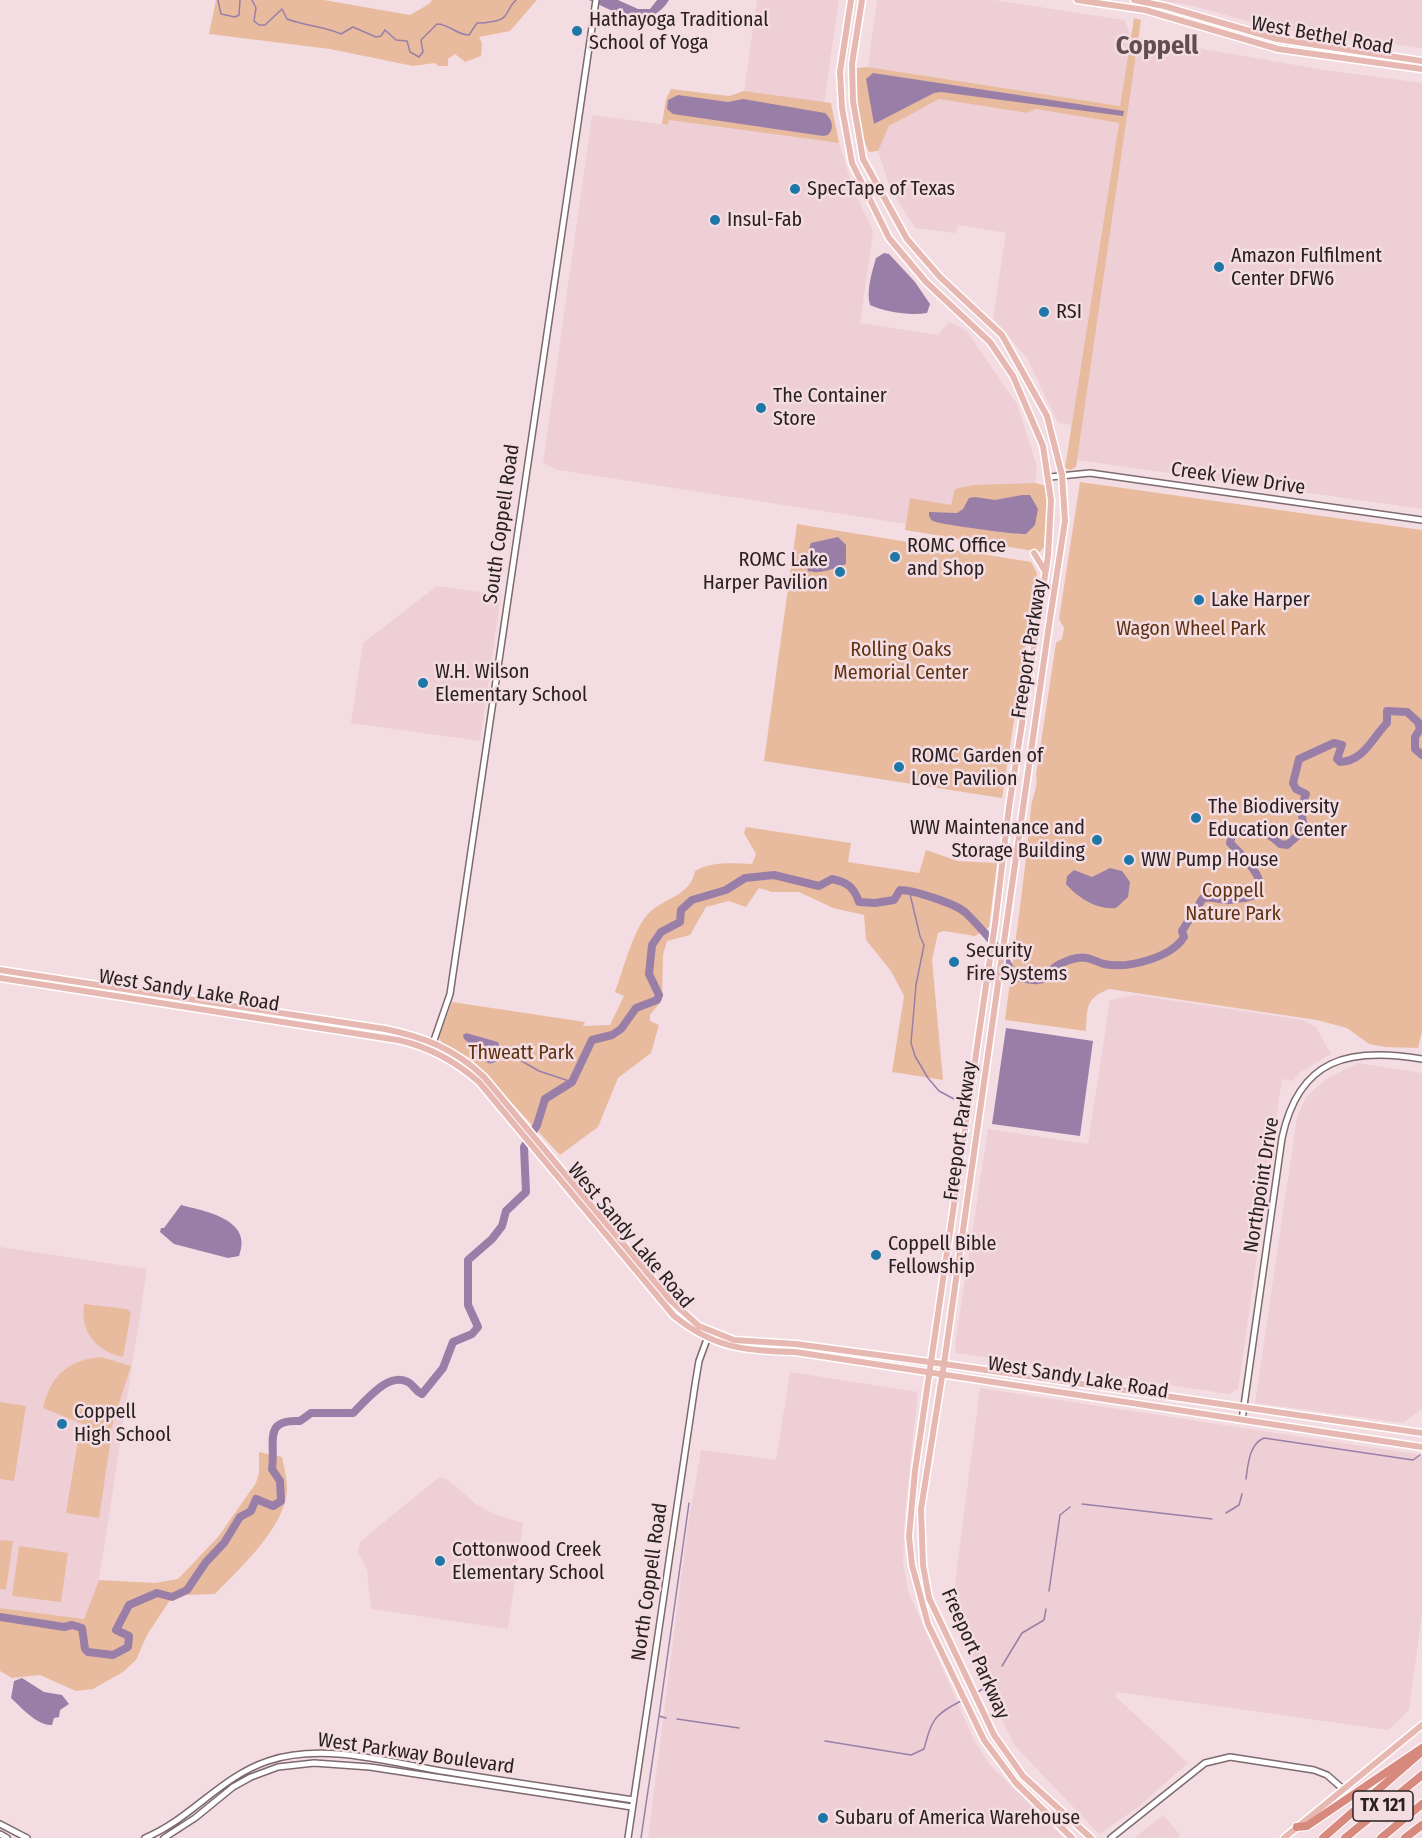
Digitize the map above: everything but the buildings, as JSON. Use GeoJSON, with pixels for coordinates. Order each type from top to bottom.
{"type":"FeatureCollection","features":[{"type":"Feature","properties":{"kind":"highway"},"geometry":{"type":"LineString","coordinates":[[1297,1827],[1307,1826],[1422,1749]]}},
{"type":"Feature","properties":{"kind":"highway"},"geometry":{"type":"LineString","coordinates":[[1323,1838],[1422,1749]]}},
{"type":"Feature","properties":{"kind":"highway","name":"TX 121"},"geometry":{"type":"LineString","coordinates":[[1345,1838],[1422,1775]]}},
{"type":"Feature","properties":{"kind":"highway","name":"TX 121"},"geometry":{"type":"LineString","coordinates":[[1381,1838],[1422,1804]]}},
{"type":"Feature","properties":{"kind":"highway"},"geometry":{"type":"LineString","coordinates":[[1405,1838],[1419,1828]]}},
{"type":"Feature","properties":{"kind":"main road","name":"Freeport Parkway"},"geometry":{"type":"LineString","coordinates":[[851,0],[840,72],[842,108],[852,163],[889,238],[926,282],[990,342],[1012,376],[1044,446],[1050,477],[1050,523],[1045,572],[1009,807],[995,924],[932,1372],[915,1471],[910,1526],[912,1565],[928,1624],[984,1740],[1016,1783],[1072,1838]]}},
{"type":"Feature","properties":{"kind":"main road","name":"Freeport Parkway"},"geometry":{"type":"LineString","coordinates":[[862,0],[852,64],[853,101],[863,159],[907,238],[940,277],[1002,335],[1028,376],[1047,416],[1062,475],[1064,539],[1049,625],[944,1364],[926,1473],[920,1535],[929,1598],[994,1735],[1023,1776],[1091,1838]]}},
{"type":"Feature","properties":{"kind":"main road","name":"West Bethel Road"},"geometry":{"type":"LineString","coordinates":[[1077,0],[1123,3],[1278,49],[1422,69]]}},
{"type":"Feature","properties":{"kind":"main road","name":"West Bethel Road"},"geometry":{"type":"LineString","coordinates":[[1134,0],[1304,44],[1422,61]]}},
{"type":"Feature","properties":{"kind":"main road"},"geometry":{"type":"LineString","coordinates":[[1231,36],[1234,27]]}},
{"type":"Feature","properties":{"kind":"main road"},"geometry":{"type":"LineString","coordinates":[[1034,554],[1045,572]]}},
{"type":"Feature","properties":{"kind":"main road"},"geometry":{"type":"LineString","coordinates":[[1035,628],[1049,625]]}},
{"type":"Feature","properties":{"kind":"main road"},"geometry":{"type":"LineString","coordinates":[[1035,628],[1048,633]]}},
{"type":"Feature","properties":{"kind":"main road"},"geometry":{"type":"LineString","coordinates":[[1009,807],[1024,807]]}},
{"type":"Feature","properties":{"kind":"main road"},"geometry":{"type":"LineString","coordinates":[[1003,857],[1016,859]]}},
{"type":"Feature","properties":{"kind":"main road","name":"West Sandy Lake Road"},"geometry":{"type":"LineString","coordinates":[[0,970],[385,1029],[433,1042],[471,1064],[517,1115],[670,1300],[690,1320],[710,1332],[734,1340],[796,1344],[933,1362],[1422,1434]]}},
{"type":"Feature","properties":{"kind":"main road","name":"West Sandy Lake Road"},"geometry":{"type":"LineString","coordinates":[[0,978],[388,1038],[430,1050],[462,1066],[479,1082],[663,1306],[688,1328],[707,1339],[748,1350],[795,1352],[1422,1447]]}},
{"type":"Feature","properties":{"kind":"main road"},"geometry":{"type":"LineString","coordinates":[[964,1143],[975,1144]]}},
{"type":"Feature","properties":{"kind":"main road"},"geometry":{"type":"LineString","coordinates":[[954,1214],[965,1216]]}},
{"type":"Feature","properties":{"kind":"main road"},"geometry":{"type":"LineString","coordinates":[[944,1283],[955,1284]]}},
{"type":"Feature","properties":{"kind":"main road"},"geometry":{"type":"LineString","coordinates":[[1068,1381],[1069,1394]]}},
{"type":"Feature","properties":{"kind":"main road"},"geometry":{"type":"LineString","coordinates":[[915,1471],[926,1473]]}},
{"type":"Feature","properties":{"kind":"main road"},"geometry":{"type":"LineString","coordinates":[[1284,1838],[1422,1725]]}},
{"type":"Feature","properties":{"kind":"street","name":"South Coppell Road"},"geometry":{"type":"LineString","coordinates":[[430,1050],[450,994],[596,0]]}},
{"type":"Feature","properties":{"kind":"street","name":"Creek View Drive"},"geometry":{"type":"LineString","coordinates":[[1050,477],[1090,473],[1422,519]]}},
{"type":"Feature","properties":{"kind":"street","name":"Northpoint Drive"},"geometry":{"type":"LineString","coordinates":[[1242,1420],[1282,1138],[1294,1100],[1312,1078],[1343,1058],[1375,1053],[1422,1059]]}},
{"type":"Feature","properties":{"kind":"street","name":"North Coppell Road"},"geometry":{"type":"LineString","coordinates":[[628,1838],[695,1385],[699,1361],[710,1332]]}},
{"type":"Feature","properties":{"kind":"street","name":"West Parkway Boulevard"},"geometry":{"type":"LineString","coordinates":[[145,1838],[165,1830],[235,1776],[270,1761],[301,1755],[327,1754],[375,1760],[633,1800]]}},
{"type":"Feature","properties":{"kind":"street"},"geometry":{"type":"LineString","coordinates":[[1111,1838],[1205,1763],[1220,1757],[1322,1772],[1343,1789]]}},
{"type":"Feature","properties":{"kind":"street","name":"West Parkway Boulevard"},"geometry":{"type":"LineString","coordinates":[[164,1838],[242,1782],[278,1767],[314,1762],[370,1767],[632,1807]]}},
{"type":"Feature","properties":{"kind":"street"},"geometry":{"type":"LineString","coordinates":[[0,1824],[27,1838]]}},
{"type":"Feature","properties":{"kind":"street"},"geometry":{"type":"LineString","coordinates":[[0,1834],[7,1838]]}},
{"type":"Feature","properties":{"kind":"shaded area"},"geometry":{"type":"Polygon","coordinates":[[[589,0],[618,0],[638,9],[650,9],[657,0],[669,0],[652,16],[642,18],[620,14],[589,0]]]}},
{"type":"Feature","properties":{"kind":"shaded area"},"geometry":{"type":"Polygon","coordinates":[[[757,0],[839,0],[824,104],[744,91],[757,0]]]}},
{"type":"Feature","properties":{"kind":"shaded area"},"geometry":{"type":"Polygon","coordinates":[[[877,0],[994,0],[1124,20],[1131,35],[1120,106],[868,67],[877,0]]]}},
{"type":"Feature","properties":{"kind":"shaded area"},"geometry":{"type":"Polygon","coordinates":[[[1157,0],[1422,0],[1422,48],[1273,28],[1189,5],[1157,0]]]}},
{"type":"Feature","properties":{"kind":"shaded area"},"geometry":{"type":"Polygon","coordinates":[[[1138,38],[1325,70],[1422,83],[1422,509],[1077,460],[1138,38]]]}},
{"type":"Feature","properties":{"kind":"shaded area"},"geometry":{"type":"Polygon","coordinates":[[[873,73],[1124,111],[1123,116],[941,92],[934,93],[874,124],[866,79],[873,73]]]}},
{"type":"Feature","properties":{"kind":"shaded area"},"geometry":{"type":"Polygon","coordinates":[[[678,95],[728,102],[743,99],[825,113],[832,127],[828,135],[823,136],[673,114],[667,109],[668,100],[678,95]]]}},
{"type":"Feature","properties":{"kind":"shaded area"},"geometry":{"type":"Polygon","coordinates":[[[939,99],[1027,113],[1036,109],[1119,123],[1072,425],[1058,423],[1027,358],[993,318],[1006,233],[958,225],[956,233],[915,228],[891,190],[878,151],[883,138],[889,127],[939,99]]]}},
{"type":"Feature","properties":{"kind":"shaded area"},"geometry":{"type":"Polygon","coordinates":[[[592,115],[668,125],[669,120],[839,143],[853,188],[873,231],[860,323],[938,335],[949,322],[966,330],[1017,404],[1037,467],[1035,483],[1005,485],[951,505],[910,499],[906,524],[558,470],[543,463],[592,115]]]}},
{"type":"Feature","properties":{"kind":"shaded area"},"geometry":{"type":"Polygon","coordinates":[[[884,253],[889,254],[915,282],[930,304],[927,313],[898,313],[870,305],[869,288],[873,269],[876,258],[884,253]]]}},
{"type":"Feature","properties":{"kind":"shaded area"},"geometry":{"type":"Polygon","coordinates":[[[1030,495],[1038,509],[1035,525],[1026,534],[942,523],[931,520],[929,516],[929,512],[957,513],[963,509],[969,498],[995,500],[1030,495]]]}},
{"type":"Feature","properties":{"kind":"shaded area"},"geometry":{"type":"Polygon","coordinates":[[[838,537],[846,545],[846,564],[822,572],[808,571],[805,562],[811,543],[838,537]]]}},
{"type":"Feature","properties":{"kind":"shaded area","name":"W.H. Wilson Elementary School"},"geometry":{"type":"Polygon","coordinates":[[[437,586],[501,595],[480,741],[351,723],[363,643],[437,586]]]}},
{"type":"Feature","properties":{"kind":"shaded area"},"geometry":{"type":"Polygon","coordinates":[[[1110,868],[1122,871],[1130,882],[1128,897],[1116,908],[1102,907],[1088,902],[1066,884],[1067,876],[1074,870],[1092,877],[1110,868]]]}},
{"type":"Feature","properties":{"kind":"shaded area"},"geometry":{"type":"Polygon","coordinates":[[[1135,995],[1303,1020],[1316,1027],[1331,1054],[1299,1073],[1293,1081],[1282,1079],[1238,1389],[1229,1394],[956,1353],[955,1345],[988,1129],[1088,1144],[1110,1000],[1135,995]]]}},
{"type":"Feature","properties":{"kind":"shaded area"},"geometry":{"type":"Polygon","coordinates":[[[1006,1028],[1093,1041],[1080,1136],[992,1124],[1006,1028]]]}},
{"type":"Feature","properties":{"kind":"shaded area"},"geometry":{"type":"Polygon","coordinates":[[[466,1033],[498,1042],[502,1053],[497,1060],[487,1063],[464,1039],[463,1035],[466,1033]]]}},
{"type":"Feature","properties":{"kind":"shaded area"},"geometry":{"type":"Polygon","coordinates":[[[1358,1063],[1422,1073],[1422,1409],[1403,1423],[1255,1403],[1297,1117],[1306,1097],[1327,1078],[1358,1063]]]}},
{"type":"Feature","properties":{"kind":"shaded area"},"geometry":{"type":"Polygon","coordinates":[[[181,1205],[213,1214],[233,1225],[240,1233],[242,1243],[239,1256],[228,1258],[174,1244],[160,1232],[181,1205]]]}},
{"type":"Feature","properties":{"kind":"shaded area","name":"Coppell High School"},"geometry":{"type":"Polygon","coordinates":[[[0,1247],[147,1269],[99,1580],[84,1619],[0,1608],[0,1247]]]}},
{"type":"Feature","properties":{"kind":"shaded area"},"geometry":{"type":"Polygon","coordinates":[[[790,1372],[918,1392],[905,1513],[903,1562],[908,1591],[974,1740],[990,1765],[1064,1838],[648,1838],[687,1531],[701,1450],[776,1460],[790,1372]]]}},
{"type":"Feature","properties":{"kind":"shaded area"},"geometry":{"type":"Polygon","coordinates":[[[980,1388],[1422,1455],[1422,1614],[1409,1710],[1388,1730],[1117,1692],[1116,1697],[1188,1763],[1137,1808],[1099,1834],[1015,1746],[951,1615],[980,1388]]]}},
{"type":"Feature","properties":{"kind":"shaded area","name":"Cottonwood Creek Elementary School"},"geometry":{"type":"Polygon","coordinates":[[[439,1477],[447,1479],[476,1504],[494,1514],[523,1523],[508,1629],[371,1609],[367,1570],[358,1552],[360,1542],[439,1477]]]}},
{"type":"Feature","properties":{"kind":"shaded area"},"geometry":{"type":"Polygon","coordinates":[[[22,1678],[44,1692],[62,1695],[69,1704],[60,1710],[59,1717],[54,1718],[52,1725],[35,1719],[11,1698],[14,1681],[22,1678]]]}},
{"type":"Feature","properties":{"kind":"shaded area"},"geometry":{"type":"Polygon","coordinates":[[[1163,1815],[1180,1835],[1177,1838],[1134,1838],[1163,1815]]]}},
{"type":"Feature","properties":{"kind":"green space"},"geometry":{"type":"Polygon","coordinates":[[[216,0],[324,0],[410,15],[432,0],[537,0],[510,31],[479,37],[482,43],[481,56],[465,62],[455,54],[448,59],[448,66],[438,66],[435,63],[413,66],[330,49],[209,34],[216,0]]]}},
{"type":"Feature","properties":{"kind":"green space"},"geometry":{"type":"Polygon","coordinates":[[[1134,18],[1141,20],[1076,467],[1070,470],[1065,468],[1119,123],[1036,109],[1027,113],[939,99],[889,126],[878,151],[869,152],[860,122],[857,68],[868,67],[1120,106],[1134,18]]]}},
{"type":"Feature","properties":{"kind":"green space"},"geometry":{"type":"Polygon","coordinates":[[[671,89],[729,96],[744,91],[831,103],[839,143],[669,120],[668,125],[662,124],[666,99],[671,89]]]}},
{"type":"Feature","properties":{"kind":"green space"},"geometry":{"type":"Polygon","coordinates":[[[1080,482],[1422,530],[1422,1031],[1418,1048],[1369,1044],[1347,1028],[1317,1020],[1109,989],[1101,992],[1089,1004],[1086,1031],[1005,1020],[1031,807],[1036,788],[1056,643],[1062,639],[1064,628],[1059,619],[1080,482]]]}},
{"type":"Feature","properties":{"kind":"green space"},"geometry":{"type":"Polygon","coordinates":[[[1035,483],[1047,486],[1048,493],[1044,547],[1040,552],[905,530],[910,498],[951,505],[955,489],[973,485],[1035,483]]]}},
{"type":"Feature","properties":{"kind":"green space","name":"Rolling Oaks Memorial Center"},"geometry":{"type":"Polygon","coordinates":[[[797,524],[1031,562],[1037,573],[1002,798],[764,761],[797,524]]]}},
{"type":"Feature","properties":{"kind":"green space","name":"Thweatt Park"},"geometry":{"type":"Polygon","coordinates":[[[746,827],[851,843],[848,862],[919,873],[926,850],[958,861],[997,863],[989,927],[975,936],[944,931],[938,933],[932,960],[943,1080],[892,1072],[904,996],[891,971],[866,940],[864,915],[833,908],[799,892],[772,892],[759,888],[746,907],[729,901],[706,907],[690,935],[667,941],[663,955],[662,1000],[650,1015],[650,1021],[659,1025],[651,1053],[618,1078],[598,1127],[560,1155],[471,1059],[441,1042],[439,1037],[452,1002],[585,1022],[583,1026],[610,1025],[624,996],[615,992],[633,940],[643,921],[654,908],[682,892],[692,880],[695,871],[715,864],[752,864],[756,854],[744,833],[746,827]]]}},
{"type":"Feature","properties":{"kind":"green space"},"geometry":{"type":"Polygon","coordinates":[[[84,1304],[127,1309],[131,1313],[123,1357],[105,1350],[92,1339],[85,1323],[84,1304]]]}},
{"type":"Feature","properties":{"kind":"green space"},"geometry":{"type":"Polygon","coordinates":[[[101,1357],[131,1366],[111,1429],[105,1433],[43,1408],[50,1387],[62,1372],[79,1362],[101,1357]]]}},
{"type":"Feature","properties":{"kind":"green space"},"geometry":{"type":"Polygon","coordinates":[[[0,1402],[26,1406],[14,1481],[0,1479],[0,1402]]]}},
{"type":"Feature","properties":{"kind":"green space"},"geometry":{"type":"Polygon","coordinates":[[[78,1440],[110,1444],[99,1518],[66,1513],[78,1440]]]}},
{"type":"Feature","properties":{"kind":"green space"},"geometry":{"type":"Polygon","coordinates":[[[259,1452],[282,1457],[287,1489],[279,1518],[260,1546],[215,1594],[186,1595],[170,1600],[147,1635],[136,1660],[123,1672],[93,1689],[76,1691],[40,1675],[12,1678],[0,1671],[0,1608],[84,1619],[99,1580],[155,1583],[178,1579],[218,1537],[256,1483],[259,1473],[259,1452]]]}},
{"type":"Feature","properties":{"kind":"green space"},"geometry":{"type":"Polygon","coordinates":[[[0,1540],[13,1541],[6,1590],[0,1589],[0,1540]]]}},
{"type":"Feature","properties":{"kind":"green space"},"geometry":{"type":"Polygon","coordinates":[[[19,1546],[68,1553],[61,1602],[12,1596],[19,1546]]]}},
{"type":"Feature","properties":{"kind":"waterway"},"geometry":{"type":"LineString","coordinates":[[218,0],[221,14],[235,17],[239,15],[240,0]]}},
{"type":"Feature","properties":{"kind":"waterway"},"geometry":{"type":"LineString","coordinates":[[252,0],[256,8],[254,21],[259,25],[265,25],[282,9],[287,19],[341,34],[353,27],[376,37],[381,36],[385,30],[396,40],[407,41],[410,52],[419,57],[423,52],[421,40],[437,24],[469,35],[477,23],[492,22],[503,18],[516,0]]}},
{"type":"Feature","properties":{"kind":"waterway"},"geometry":{"type":"LineString","coordinates":[[0,1617],[82,1628],[85,1649],[88,1652],[113,1655],[128,1647],[129,1636],[116,1630],[129,1605],[157,1593],[172,1597],[187,1590],[206,1562],[224,1543],[240,1517],[251,1511],[256,1499],[273,1506],[281,1501],[280,1481],[272,1469],[275,1428],[288,1421],[300,1421],[311,1413],[353,1413],[370,1395],[393,1381],[408,1382],[422,1394],[443,1368],[453,1342],[472,1334],[478,1327],[468,1305],[468,1260],[492,1239],[502,1226],[506,1211],[526,1192],[524,1147],[537,1125],[545,1099],[572,1082],[592,1040],[612,1035],[621,1029],[636,1008],[657,1000],[659,995],[649,974],[652,945],[661,932],[680,922],[681,910],[692,900],[726,890],[745,878],[774,875],[819,886],[832,879],[849,886],[855,892],[859,902],[875,903],[894,900],[900,890],[915,892],[961,909],[993,943],[1006,960],[1014,977],[1041,980],[1057,966],[1077,958],[1088,958],[1114,965],[1136,963],[1159,956],[1178,944],[1184,937],[1182,931],[1203,898],[1230,900],[1245,898],[1255,894],[1260,888],[1255,872],[1230,843],[1232,835],[1247,831],[1264,832],[1280,844],[1287,845],[1304,830],[1301,808],[1306,794],[1296,789],[1293,783],[1299,759],[1334,743],[1342,745],[1337,759],[1340,762],[1355,758],[1367,748],[1387,723],[1387,711],[1407,712],[1418,722],[1420,729],[1415,737],[1415,749],[1422,755]]}},
{"type":"Feature","properties":{"kind":"waterway"},"geometry":{"type":"LineString","coordinates":[[909,890],[924,945],[916,985],[911,1043],[915,1056],[928,1078],[939,1091],[954,1099]]}},
{"type":"Feature","properties":{"kind":"waterway"},"geometry":{"type":"LineString","coordinates":[[502,1053],[507,1054]]}},
{"type":"Feature","properties":{"kind":"waterway"},"geometry":{"type":"LineString","coordinates":[[511,1055],[539,1071],[572,1082]]}},
{"type":"Feature","properties":{"kind":"waterway"},"geometry":{"type":"LineString","coordinates":[[1246,1479],[1252,1450],[1264,1438],[1413,1460],[1420,1455]]}},
{"type":"Feature","properties":{"kind":"waterway"},"geometry":{"type":"LineString","coordinates":[[1226,1513],[1239,1505],[1242,1494]]}},
{"type":"Feature","properties":{"kind":"waterway"},"geometry":{"type":"LineString","coordinates":[[659,1716],[689,1503]]}},
{"type":"Feature","properties":{"kind":"waterway"},"geometry":{"type":"LineString","coordinates":[[1082,1504],[1212,1519]]}},
{"type":"Feature","properties":{"kind":"waterway"},"geometry":{"type":"LineString","coordinates":[[1049,1591],[1060,1515],[1070,1507]]}},
{"type":"Feature","properties":{"kind":"waterway"},"geometry":{"type":"LineString","coordinates":[[1002,1666],[1022,1633],[1044,1620],[1046,1609]]}},
{"type":"Feature","properties":{"kind":"waterway"},"geometry":{"type":"LineString","coordinates":[[976,1693],[993,1683]]}},
{"type":"Feature","properties":{"kind":"waterway"},"geometry":{"type":"LineString","coordinates":[[825,1741],[911,1755],[924,1749],[935,1719],[961,1701]]}},
{"type":"Feature","properties":{"kind":"waterway"},"geometry":{"type":"LineString","coordinates":[[641,1838],[659,1716],[666,1718]]}},
{"type":"Feature","properties":{"kind":"waterway"},"geometry":{"type":"LineString","coordinates":[[677,1719],[739,1728]]}},
{"type":"Feature","properties":{"kind":"place","name":"Hathayoga Traditional School of Yoga"},"geometry":{"type":"Point","coordinates":[577,31]}},
{"type":"Feature","properties":{"kind":"place","name":"SpecTape of Texas"},"geometry":{"type":"Point","coordinates":[795,189]}},
{"type":"Feature","properties":{"kind":"place","name":"Insul-Fab"},"geometry":{"type":"Point","coordinates":[715,220]}},
{"type":"Feature","properties":{"kind":"place","name":"Amazon Fulfilment Center DFW6"},"geometry":{"type":"Point","coordinates":[1219,267]}},
{"type":"Feature","properties":{"kind":"place","name":"RSI"},"geometry":{"type":"Point","coordinates":[1044,312]}},
{"type":"Feature","properties":{"kind":"place","name":"The Container Store"},"geometry":{"type":"Point","coordinates":[761,408]}},
{"type":"Feature","properties":{"kind":"place","name":"ROMC Office and Shop"},"geometry":{"type":"Point","coordinates":[895,557]}},
{"type":"Feature","properties":{"kind":"place","name":"ROMC Lake Harper Pavilion"},"geometry":{"type":"Point","coordinates":[840,572]}},
{"type":"Feature","properties":{"kind":"place","name":"Lake Harper"},"geometry":{"type":"Point","coordinates":[1199,600]}},
{"type":"Feature","properties":{"kind":"place","name":"W.H. Wilson Elementary School"},"geometry":{"type":"Point","coordinates":[423,683]}},
{"type":"Feature","properties":{"kind":"place","name":"ROMC Garden of Love Pavilion"},"geometry":{"type":"Point","coordinates":[899,767]}},
{"type":"Feature","properties":{"kind":"place","name":"The Biodiversity Education Center"},"geometry":{"type":"Point","coordinates":[1196,818]}},
{"type":"Feature","properties":{"kind":"place","name":"WW Maintenance and Storage Building"},"geometry":{"type":"Point","coordinates":[1097,840]}},
{"type":"Feature","properties":{"kind":"place","name":"WW Pump House"},"geometry":{"type":"Point","coordinates":[1129,860]}},
{"type":"Feature","properties":{"kind":"place","name":"Security Fire Systems"},"geometry":{"type":"Point","coordinates":[954,962]}},
{"type":"Feature","properties":{"kind":"place","name":"Coppell Bible Fellowship"},"geometry":{"type":"Point","coordinates":[876,1255]}},
{"type":"Feature","properties":{"kind":"place","name":"Coppell High School"},"geometry":{"type":"Point","coordinates":[62,1424]}},
{"type":"Feature","properties":{"kind":"place","name":"Cottonwood Creek Elementary School"},"geometry":{"type":"Point","coordinates":[440,1561]}},
{"type":"Feature","properties":{"kind":"place","name":"Subaru of America Warehouse"},"geometry":{"type":"Point","coordinates":[823,1818]}},
{"type":"Feature","properties":{"kind":"district","name":"Coppell"},"geometry":{"type":"Point","coordinates":[1157,47]}},
{"type":"Feature","properties":{"kind":"park label","name":"Wagon Wheel Park"},"geometry":{"type":"Point","coordinates":[1191,629]}},
{"type":"Feature","properties":{"kind":"park label","name":"Coppell Nature Park"},"geometry":{"type":"Point","coordinates":[1233,902]}}]}
